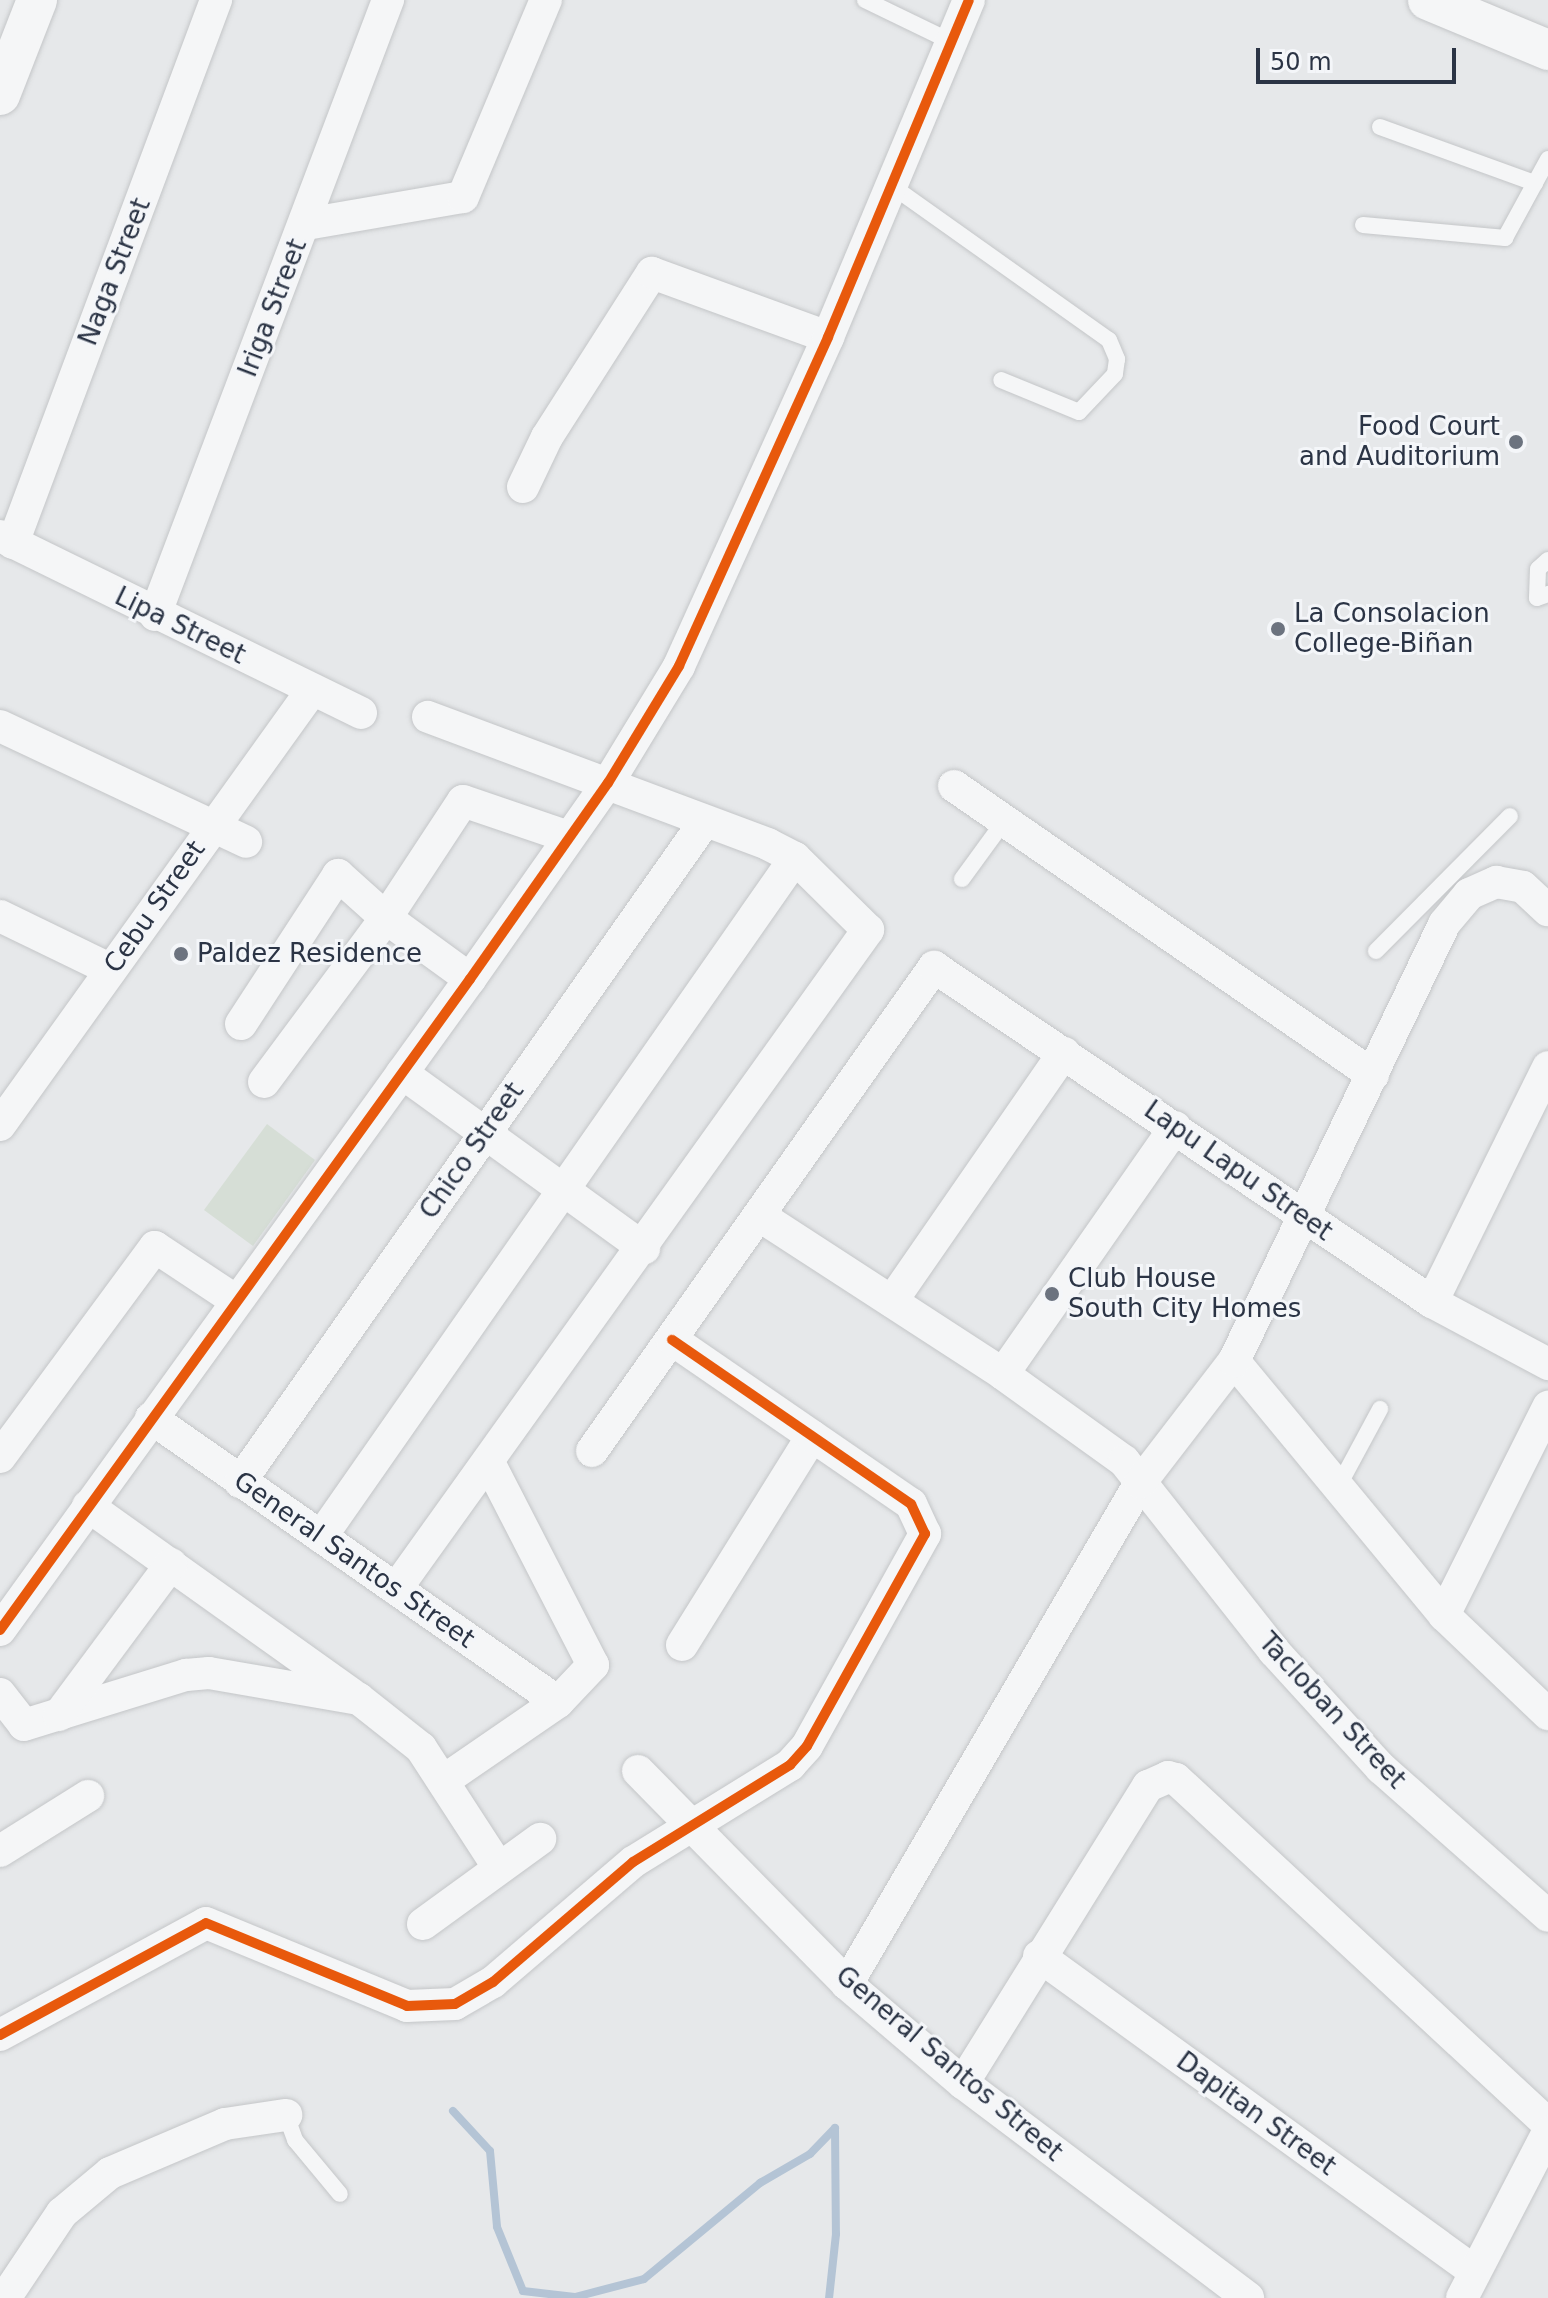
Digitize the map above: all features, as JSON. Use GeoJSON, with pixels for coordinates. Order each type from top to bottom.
{"type":"FeatureCollection","features":[{"type":"Feature","properties":{"kind":"street"},"geometry":{"type":"LineString","coordinates":[[0,95],[37,0]]}},
{"type":"Feature","properties":{"kind":"street","name":"Naga Street"},"geometry":{"type":"LineString","coordinates":[[7,540],[216,0]]}},
{"type":"Feature","properties":{"kind":"street","name":"Iriga Street"},"geometry":{"type":"LineString","coordinates":[[155,615],[306,224],[388,0]]}},
{"type":"Feature","properties":{"kind":"street"},"geometry":{"type":"LineString","coordinates":[[306,224],[463,197],[546,0]]}},
{"type":"Feature","properties":{"kind":"street"},"geometry":{"type":"LineString","coordinates":[[0,1630],[235,1300],[470,979],[608,783],[679,666],[828,337],[969,0]]}},
{"type":"Feature","properties":{"kind":"street"},"geometry":{"type":"LineString","coordinates":[[1428,0],[1548,50]]}},
{"type":"Feature","properties":{"kind":"street"},"geometry":{"type":"LineString","coordinates":[[523,487],[547,437],[652,273],[828,337]]}},
{"type":"Feature","properties":{"kind":"street","name":"Lipa Street"},"geometry":{"type":"LineString","coordinates":[[7,540],[155,615],[361,713]]}},
{"type":"Feature","properties":{"kind":"street","name":"Cebu Street"},"geometry":{"type":"LineString","coordinates":[[5,1110],[111,970],[212,825],[312,690]]}},
{"type":"Feature","properties":{"kind":"street"},"geometry":{"type":"LineString","coordinates":[[396,1589],[644,1248],[868,930],[795,858],[608,783],[428,717]]}},
{"type":"Feature","properties":{"kind":"street"},"geometry":{"type":"LineString","coordinates":[[0,726],[246,842]]}},
{"type":"Feature","properties":{"kind":"street"},"geometry":{"type":"LineString","coordinates":[[954,786],[1373,1075]]}},
{"type":"Feature","properties":{"kind":"street"},"geometry":{"type":"LineString","coordinates":[[264,1082],[386,918],[463,801],[569,837]]}},
{"type":"Feature","properties":{"kind":"street","name":"Chico Street"},"geometry":{"type":"LineString","coordinates":[[240,1482],[705,821]]}},
{"type":"Feature","properties":{"kind":"street"},"geometry":{"type":"LineString","coordinates":[[321,1537],[561,1188],[795,858]]}},
{"type":"Feature","properties":{"kind":"street"},"geometry":{"type":"LineString","coordinates":[[241,1024],[338,875],[386,918],[470,979]]}},
{"type":"Feature","properties":{"kind":"street"},"geometry":{"type":"LineString","coordinates":[[847,1984],[1140,1483],[1234,1361],[1306,1220],[1444,924],[1469,879],[1523,887],[1548,910]]}},
{"type":"Feature","properties":{"kind":"street"},"geometry":{"type":"LineString","coordinates":[[0,916],[111,970]]}},
{"type":"Feature","properties":{"kind":"street","name":"Lapu Lapu Street"},"geometry":{"type":"LineString","coordinates":[[760,1216],[934,967],[1432,1302],[1548,1364]]}},
{"type":"Feature","properties":{"kind":"street"},"geometry":{"type":"LineString","coordinates":[[892,1301],[1064,1053]]}},
{"type":"Feature","properties":{"kind":"street"},"geometry":{"type":"LineString","coordinates":[[1432,1302],[1548,1067]]}},
{"type":"Feature","properties":{"kind":"street"},"geometry":{"type":"LineString","coordinates":[[402,1073],[644,1248]]}},
{"type":"Feature","properties":{"kind":"street"},"geometry":{"type":"LineString","coordinates":[[1003,1374],[1175,1127]]}},
{"type":"Feature","properties":{"kind":"street"},"geometry":{"type":"LineString","coordinates":[[592,1451],[760,1216]]}},
{"type":"Feature","properties":{"kind":"street","name":"Tacloban Street"},"geometry":{"type":"LineString","coordinates":[[760,1216],[1003,1374],[1124,1461],[1274,1651],[1370,1757],[1548,1916]]}},
{"type":"Feature","properties":{"kind":"street"},"geometry":{"type":"LineString","coordinates":[[0,1457],[155,1247],[235,1300]]}},
{"type":"Feature","properties":{"kind":"street"},"geometry":{"type":"LineString","coordinates":[[0,2035],[206,1923],[407,2006],[455,2004],[493,1982],[614,1877],[690,1825],[790,1765],[807,1746],[925,1534],[911,1504],[672,1340]]}},
{"type":"Feature","properties":{"kind":"street"},"geometry":{"type":"LineString","coordinates":[[1234,1361],[1444,1615],[1548,1714]]}},
{"type":"Feature","properties":{"kind":"street"},"geometry":{"type":"LineString","coordinates":[[1444,1615],[1548,1407]]}},
{"type":"Feature","properties":{"kind":"street","name":"General Santos Street"},"geometry":{"type":"LineString","coordinates":[[151,1418],[558,1702]]}},
{"type":"Feature","properties":{"kind":"street"},"geometry":{"type":"LineString","coordinates":[[682,1645],[812,1436]]}},
{"type":"Feature","properties":{"kind":"street"},"geometry":{"type":"LineString","coordinates":[[443,1781],[558,1702],[593,1665],[489,1463]]}},
{"type":"Feature","properties":{"kind":"street"},"geometry":{"type":"LineString","coordinates":[[88,1506],[405,1731],[443,1781],[499,1868]]}},
{"type":"Feature","properties":{"kind":"street"},"geometry":{"type":"LineString","coordinates":[[59,1715],[171,1564]]}},
{"type":"Feature","properties":{"kind":"street"},"geometry":{"type":"LineString","coordinates":[[0,1694],[24,1725],[186,1675],[209,1673],[359,1699]]}},
{"type":"Feature","properties":{"kind":"street","name":"General Santos Street"},"geometry":{"type":"LineString","coordinates":[[638,1771],[847,1984],[963,2083],[1248,2298]]}},
{"type":"Feature","properties":{"kind":"street"},"geometry":{"type":"LineString","coordinates":[[963,2083],[1039,1956],[1148,1786],[1161,1779],[1176,1779],[1548,2124]]}},
{"type":"Feature","properties":{"kind":"street"},"geometry":{"type":"LineString","coordinates":[[0,1851],[88,1796]]}},
{"type":"Feature","properties":{"kind":"street"},"geometry":{"type":"LineString","coordinates":[[423,1924],[540,1839]]}},
{"type":"Feature","properties":{"kind":"street","name":"Dapitan Street"},"geometry":{"type":"LineString","coordinates":[[1039,1956],[1468,2284]]}},
{"type":"Feature","properties":{"kind":"street"},"geometry":{"type":"LineString","coordinates":[[5,2298],[62,2213],[110,2173],[225,2124],[286,2115]]}},
{"type":"Feature","properties":{"kind":"street"},"geometry":{"type":"LineString","coordinates":[[1468,2284],[1548,2132]]}},
{"type":"Feature","properties":{"kind":"lane"},"geometry":{"type":"LineString","coordinates":[[865,0],[952,42]]}},
{"type":"Feature","properties":{"kind":"lane"},"geometry":{"type":"LineString","coordinates":[[1380,127],[1535,183]]}},
{"type":"Feature","properties":{"kind":"lane"},"geometry":{"type":"LineString","coordinates":[[1363,225],[1505,238],[1548,159]]}},
{"type":"Feature","properties":{"kind":"lane"},"geometry":{"type":"LineString","coordinates":[[892,186],[1109,340],[1117,359],[1115,374],[1079,412],[1001,380]]}},
{"type":"Feature","properties":{"kind":"lane"},"geometry":{"type":"LineString","coordinates":[[1548,560],[1538,569],[1537,598],[1548,594]]}},
{"type":"Feature","properties":{"kind":"lane"},"geometry":{"type":"LineString","coordinates":[[1376,951],[1469,879],[1510,816]]}},
{"type":"Feature","properties":{"kind":"lane"},"geometry":{"type":"LineString","coordinates":[[962,879],[1005,820]]}},
{"type":"Feature","properties":{"kind":"lane"},"geometry":{"type":"LineString","coordinates":[[1337,1489],[1380,1409]]}},
{"type":"Feature","properties":{"kind":"lane"},"geometry":{"type":"LineString","coordinates":[[286,2115],[295,2140],[340,2194]]}},
{"type":"Feature","properties":{"kind":"shaded area"},"geometry":{"type":"Polygon","coordinates":[[[267,1124],[315,1160],[253,1246],[204,1210],[267,1124]]]}},
{"type":"Feature","properties":{"kind":"waterway"},"geometry":{"type":"LineString","coordinates":[[453,2111],[490,2151],[497,2227],[523,2291],[575,2297],[644,2279],[760,2183],[810,2154],[835,2128],[836,2234],[829,2298]]}},
{"type":"Feature","properties":{"kind":"cycle path"},"geometry":{"type":"LineString","coordinates":[[0,1630],[470,979],[608,783],[679,666],[828,337],[969,0]]}},
{"type":"Feature","properties":{"kind":"cycle path"},"geometry":{"type":"LineString","coordinates":[[0,2035],[206,1923],[407,2006],[455,2004],[493,1982],[633,1862],[790,1765],[807,1746],[925,1534],[911,1504],[672,1340]]}},
{"type":"Feature","properties":{"kind":"place","name":"Food Court and Auditorium"},"geometry":{"type":"Point","coordinates":[1516,442]}},
{"type":"Feature","properties":{"kind":"place","name":"La Consolacion College-Biñan"},"geometry":{"type":"Point","coordinates":[1278,629]}},
{"type":"Feature","properties":{"kind":"place","name":"Paldez Residence"},"geometry":{"type":"Point","coordinates":[181,954]}},
{"type":"Feature","properties":{"kind":"place","name":"Club House South City Homes"},"geometry":{"type":"Point","coordinates":[1052,1294]}}]}
